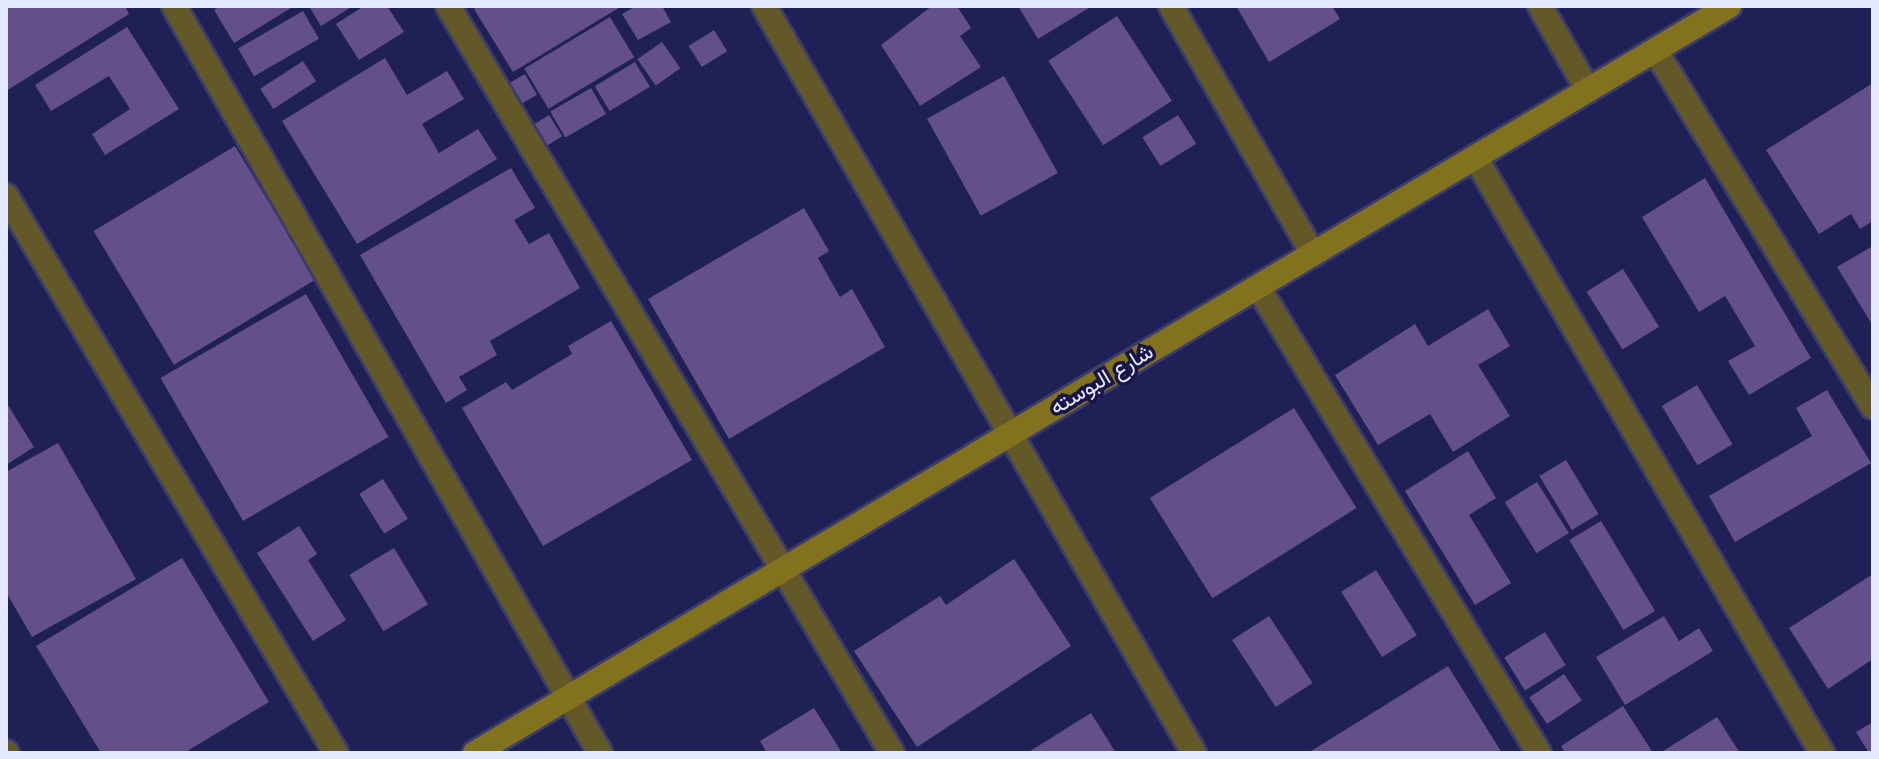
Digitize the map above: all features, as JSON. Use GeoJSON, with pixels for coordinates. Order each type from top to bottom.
{"type":"FeatureCollection","features":[{"type":"Feature","properties":{"kind":"street"},"geometry":{"type":"LineString","coordinates":[[174,6],[600,753]]}},
{"type":"Feature","properties":{"kind":"street"},"geometry":{"type":"LineString","coordinates":[[448,6],[781,571],[892,753]]}},
{"type":"Feature","properties":{"kind":"street"},"geometry":{"type":"LineString","coordinates":[[764,6],[1194,753]]}},
{"type":"Feature","properties":{"kind":"street"},"geometry":{"type":"LineString","coordinates":[[1171,6],[1313,254]]}},
{"type":"Feature","properties":{"kind":"street"},"geometry":{"type":"LineString","coordinates":[[1540,6],[1588,90]]}},
{"type":"Feature","properties":{"kind":"street","name":"شارع البوسته"},"geometry":{"type":"LineString","coordinates":[[475,753],[1729,6]]}},
{"type":"Feature","properties":{"kind":"street"},"geometry":{"type":"LineString","coordinates":[[1655,50],[1873,407]]}},
{"type":"Feature","properties":{"kind":"street"},"geometry":{"type":"LineString","coordinates":[[1475,157],[1822,753]]}},
{"type":"Feature","properties":{"kind":"street"},"geometry":{"type":"LineString","coordinates":[[6,196],[336,753]]}},
{"type":"Feature","properties":{"kind":"street"},"geometry":{"type":"LineString","coordinates":[[1258,287],[1539,753]]}},
{"type":"Feature","properties":{"kind":"building"},"geometry":{"type":"Polygon","coordinates":[[[6,6],[125,6],[129,14],[6,91],[6,6]]]}},
{"type":"Feature","properties":{"kind":"building"},"geometry":{"type":"Polygon","coordinates":[[[220,6],[294,6],[234,43],[214,10],[220,6]]]}},
{"type":"Feature","properties":{"kind":"building"},"geometry":{"type":"Polygon","coordinates":[[[309,6],[353,6],[321,26],[309,6]]]}},
{"type":"Feature","properties":{"kind":"building"},"geometry":{"type":"Polygon","coordinates":[[[364,6],[387,6],[404,32],[359,60],[336,24],[364,6]]]}},
{"type":"Feature","properties":{"kind":"building"},"geometry":{"type":"Polygon","coordinates":[[[479,6],[622,6],[513,72],[474,9],[479,6]]]}},
{"type":"Feature","properties":{"kind":"building"},"geometry":{"type":"Polygon","coordinates":[[[636,6],[662,6],[671,22],[638,40],[622,14],[636,6]]]}},
{"type":"Feature","properties":{"kind":"building"},"geometry":{"type":"Polygon","coordinates":[[[932,6],[957,6],[971,28],[960,36],[981,67],[920,106],[881,45],[932,6]]]}},
{"type":"Feature","properties":{"kind":"building"},"geometry":{"type":"Polygon","coordinates":[[[1018,6],[1092,6],[1038,39],[1018,6]]]}},
{"type":"Feature","properties":{"kind":"building"},"geometry":{"type":"Polygon","coordinates":[[[1236,6],[1332,6],[1340,19],[1269,62],[1236,6]]]}},
{"type":"Feature","properties":{"kind":"building"},"geometry":{"type":"Polygon","coordinates":[[[303,11],[319,39],[254,76],[238,48],[303,11]]]}},
{"type":"Feature","properties":{"kind":"building"},"geometry":{"type":"Polygon","coordinates":[[[1117,16],[1172,101],[1103,145],[1048,61],[1117,16]]]}},
{"type":"Feature","properties":{"kind":"building"},"geometry":{"type":"Polygon","coordinates":[[[610,17],[634,57],[548,109],[524,69],[610,17]]]}},
{"type":"Feature","properties":{"kind":"building"},"geometry":{"type":"Polygon","coordinates":[[[127,27],[179,109],[105,155],[92,134],[130,109],[109,76],[51,111],[35,85],[127,27]]]}},
{"type":"Feature","properties":{"kind":"building"},"geometry":{"type":"Polygon","coordinates":[[[714,30],[727,51],[702,67],[689,46],[714,30]]]}},
{"type":"Feature","properties":{"kind":"building"},"geometry":{"type":"Polygon","coordinates":[[[662,42],[680,68],[656,85],[637,59],[662,42]]]}},
{"type":"Feature","properties":{"kind":"building"},"geometry":{"type":"Polygon","coordinates":[[[385,58],[407,95],[447,71],[464,99],[422,124],[439,153],[478,129],[497,159],[357,244],[282,121],[385,58]]]}},
{"type":"Feature","properties":{"kind":"building"},"geometry":{"type":"Polygon","coordinates":[[[303,61],[316,81],[273,109],[260,89],[303,61]]]}},
{"type":"Feature","properties":{"kind":"building"},"geometry":{"type":"Polygon","coordinates":[[[635,62],[650,87],[610,111],[595,86],[635,62]]]}},
{"type":"Feature","properties":{"kind":"building"},"geometry":{"type":"Polygon","coordinates":[[[525,74],[537,95],[521,104],[509,83],[525,74]]]}},
{"type":"Feature","properties":{"kind":"building"},"geometry":{"type":"Polygon","coordinates":[[[1004,76],[1058,173],[981,216],[927,119],[1004,76]]]}},
{"type":"Feature","properties":{"kind":"building"},"geometry":{"type":"Polygon","coordinates":[[[1873,83],[1873,221],[1860,229],[1851,214],[1819,234],[1766,150],[1873,83]]]}},
{"type":"Feature","properties":{"kind":"building"},"geometry":{"type":"Polygon","coordinates":[[[591,88],[606,114],[565,137],[550,112],[591,88]]]}},
{"type":"Feature","properties":{"kind":"building"},"geometry":{"type":"Polygon","coordinates":[[[549,115],[562,136],[546,146],[533,125],[549,115]]]}},
{"type":"Feature","properties":{"kind":"building"},"geometry":{"type":"Polygon","coordinates":[[[1178,115],[1196,144],[1160,166],[1142,137],[1178,115]]]}},
{"type":"Feature","properties":{"kind":"building"},"geometry":{"type":"Polygon","coordinates":[[[235,146],[315,280],[174,365],[94,231],[235,146]]]}},
{"type":"Feature","properties":{"kind":"building"},"geometry":{"type":"Polygon","coordinates":[[[511,168],[535,208],[514,220],[529,244],[549,233],[580,288],[490,341],[497,355],[459,377],[467,390],[446,403],[360,255],[511,168]]]}},
{"type":"Feature","properties":{"kind":"building"},"geometry":{"type":"Polygon","coordinates":[[[1705,178],[1811,358],[1749,395],[1728,361],[1755,346],[1725,296],[1699,312],[1642,217],[1705,178]]]}},
{"type":"Feature","properties":{"kind":"building"},"geometry":{"type":"Polygon","coordinates":[[[804,208],[829,251],[818,258],[840,297],[852,289],[885,347],[729,439],[648,299],[804,208]]]}},
{"type":"Feature","properties":{"kind":"building"},"geometry":{"type":"Polygon","coordinates":[[[1871,247],[1873,250],[1873,326],[1837,267],[1871,247]]]}},
{"type":"Feature","properties":{"kind":"building"},"geometry":{"type":"Polygon","coordinates":[[[1623,269],[1659,327],[1623,349],[1587,292],[1623,269]]]}},
{"type":"Feature","properties":{"kind":"building"},"geometry":{"type":"Polygon","coordinates":[[[306,294],[388,437],[243,521],[161,378],[306,294]]]}},
{"type":"Feature","properties":{"kind":"building"},"geometry":{"type":"Polygon","coordinates":[[[1488,309],[1510,346],[1478,365],[1510,416],[1453,452],[1430,414],[1378,445],[1335,375],[1415,324],[1428,346],[1488,309]]]}},
{"type":"Feature","properties":{"kind":"building"},"geometry":{"type":"Polygon","coordinates":[[[611,321],[692,460],[543,546],[462,408],[506,382],[512,390],[572,354],[568,346],[611,321]]]}},
{"type":"Feature","properties":{"kind":"building"},"geometry":{"type":"Polygon","coordinates":[[[1697,385],[1733,444],[1697,465],[1662,406],[1697,385]]]}},
{"type":"Feature","properties":{"kind":"building"},"geometry":{"type":"Polygon","coordinates":[[[1827,390],[1871,463],[1735,542],[1709,496],[1812,436],[1796,408],[1827,390]]]}},
{"type":"Feature","properties":{"kind":"building"},"geometry":{"type":"Polygon","coordinates":[[[6,402],[34,447],[6,465],[6,402]]]}},
{"type":"Feature","properties":{"kind":"building"},"geometry":{"type":"Polygon","coordinates":[[[1294,408],[1357,508],[1212,598],[1150,498],[1294,408]]]}},
{"type":"Feature","properties":{"kind":"building"},"geometry":{"type":"Polygon","coordinates":[[[58,443],[136,579],[32,637],[6,592],[6,472],[58,443]]]}},
{"type":"Feature","properties":{"kind":"building"},"geometry":{"type":"Polygon","coordinates":[[[1468,451],[1496,498],[1469,515],[1511,583],[1475,605],[1405,491],[1468,451]]]}},
{"type":"Feature","properties":{"kind":"building"},"geometry":{"type":"Polygon","coordinates":[[[1566,460],[1598,514],[1572,530],[1539,476],[1566,460]]]}},
{"type":"Feature","properties":{"kind":"building"},"geometry":{"type":"Polygon","coordinates":[[[383,479],[408,519],[384,534],[359,494],[383,479]]]}},
{"type":"Feature","properties":{"kind":"building"},"geometry":{"type":"Polygon","coordinates":[[[1537,482],[1569,533],[1537,553],[1505,502],[1537,482]]]}},
{"type":"Feature","properties":{"kind":"building"},"geometry":{"type":"Polygon","coordinates":[[[1601,521],[1655,611],[1623,630],[1569,540],[1601,521]]]}},
{"type":"Feature","properties":{"kind":"building"},"geometry":{"type":"Polygon","coordinates":[[[299,526],[317,554],[308,560],[346,620],[313,641],[257,553],[299,526]]]}},
{"type":"Feature","properties":{"kind":"building"},"geometry":{"type":"Polygon","coordinates":[[[394,548],[428,605],[383,631],[349,575],[394,548]]]}},
{"type":"Feature","properties":{"kind":"building"},"geometry":{"type":"Polygon","coordinates":[[[182,558],[269,702],[184,753],[101,753],[36,646],[182,558]]]}},
{"type":"Feature","properties":{"kind":"building"},"geometry":{"type":"Polygon","coordinates":[[[1014,559],[1071,646],[917,747],[854,651],[940,596],[946,605],[1014,559]]]}},
{"type":"Feature","properties":{"kind":"building"},"geometry":{"type":"Polygon","coordinates":[[[1376,570],[1417,635],[1382,657],[1341,592],[1376,570]]]}},
{"type":"Feature","properties":{"kind":"building"},"geometry":{"type":"Polygon","coordinates":[[[1873,574],[1873,659],[1828,689],[1789,628],[1873,574]]]}},
{"type":"Feature","properties":{"kind":"building"},"geometry":{"type":"Polygon","coordinates":[[[1269,616],[1313,683],[1276,707],[1232,640],[1269,616]]]}},
{"type":"Feature","properties":{"kind":"building"},"geometry":{"type":"Polygon","coordinates":[[[1664,616],[1679,641],[1699,628],[1713,651],[1625,705],[1596,657],[1664,616]]]}},
{"type":"Feature","properties":{"kind":"building"},"geometry":{"type":"Polygon","coordinates":[[[1545,632],[1566,665],[1525,691],[1504,657],[1545,632]]]}},
{"type":"Feature","properties":{"kind":"building"},"geometry":{"type":"Polygon","coordinates":[[[1448,666],[1502,753],[1308,753],[1448,666]]]}},
{"type":"Feature","properties":{"kind":"building"},"geometry":{"type":"Polygon","coordinates":[[[1564,674],[1582,701],[1547,724],[1529,697],[1564,674]]]}},
{"type":"Feature","properties":{"kind":"building"},"geometry":{"type":"Polygon","coordinates":[[[1623,706],[1653,753],[1565,753],[1561,746],[1623,706]]]}},
{"type":"Feature","properties":{"kind":"building"},"geometry":{"type":"Polygon","coordinates":[[[814,708],[842,753],[767,753],[760,741],[814,708]]]}},
{"type":"Feature","properties":{"kind":"building"},"geometry":{"type":"Polygon","coordinates":[[[1091,713],[1116,753],[1027,753],[1091,713]]]}},
{"type":"Feature","properties":{"kind":"building"},"geometry":{"type":"Polygon","coordinates":[[[1717,717],[1740,753],[1660,753],[1717,717]]]}},
{"type":"Feature","properties":{"kind":"building"},"geometry":{"type":"Polygon","coordinates":[[[1873,722],[1873,753],[1869,753],[1856,732],[1873,722]]]}}]}
